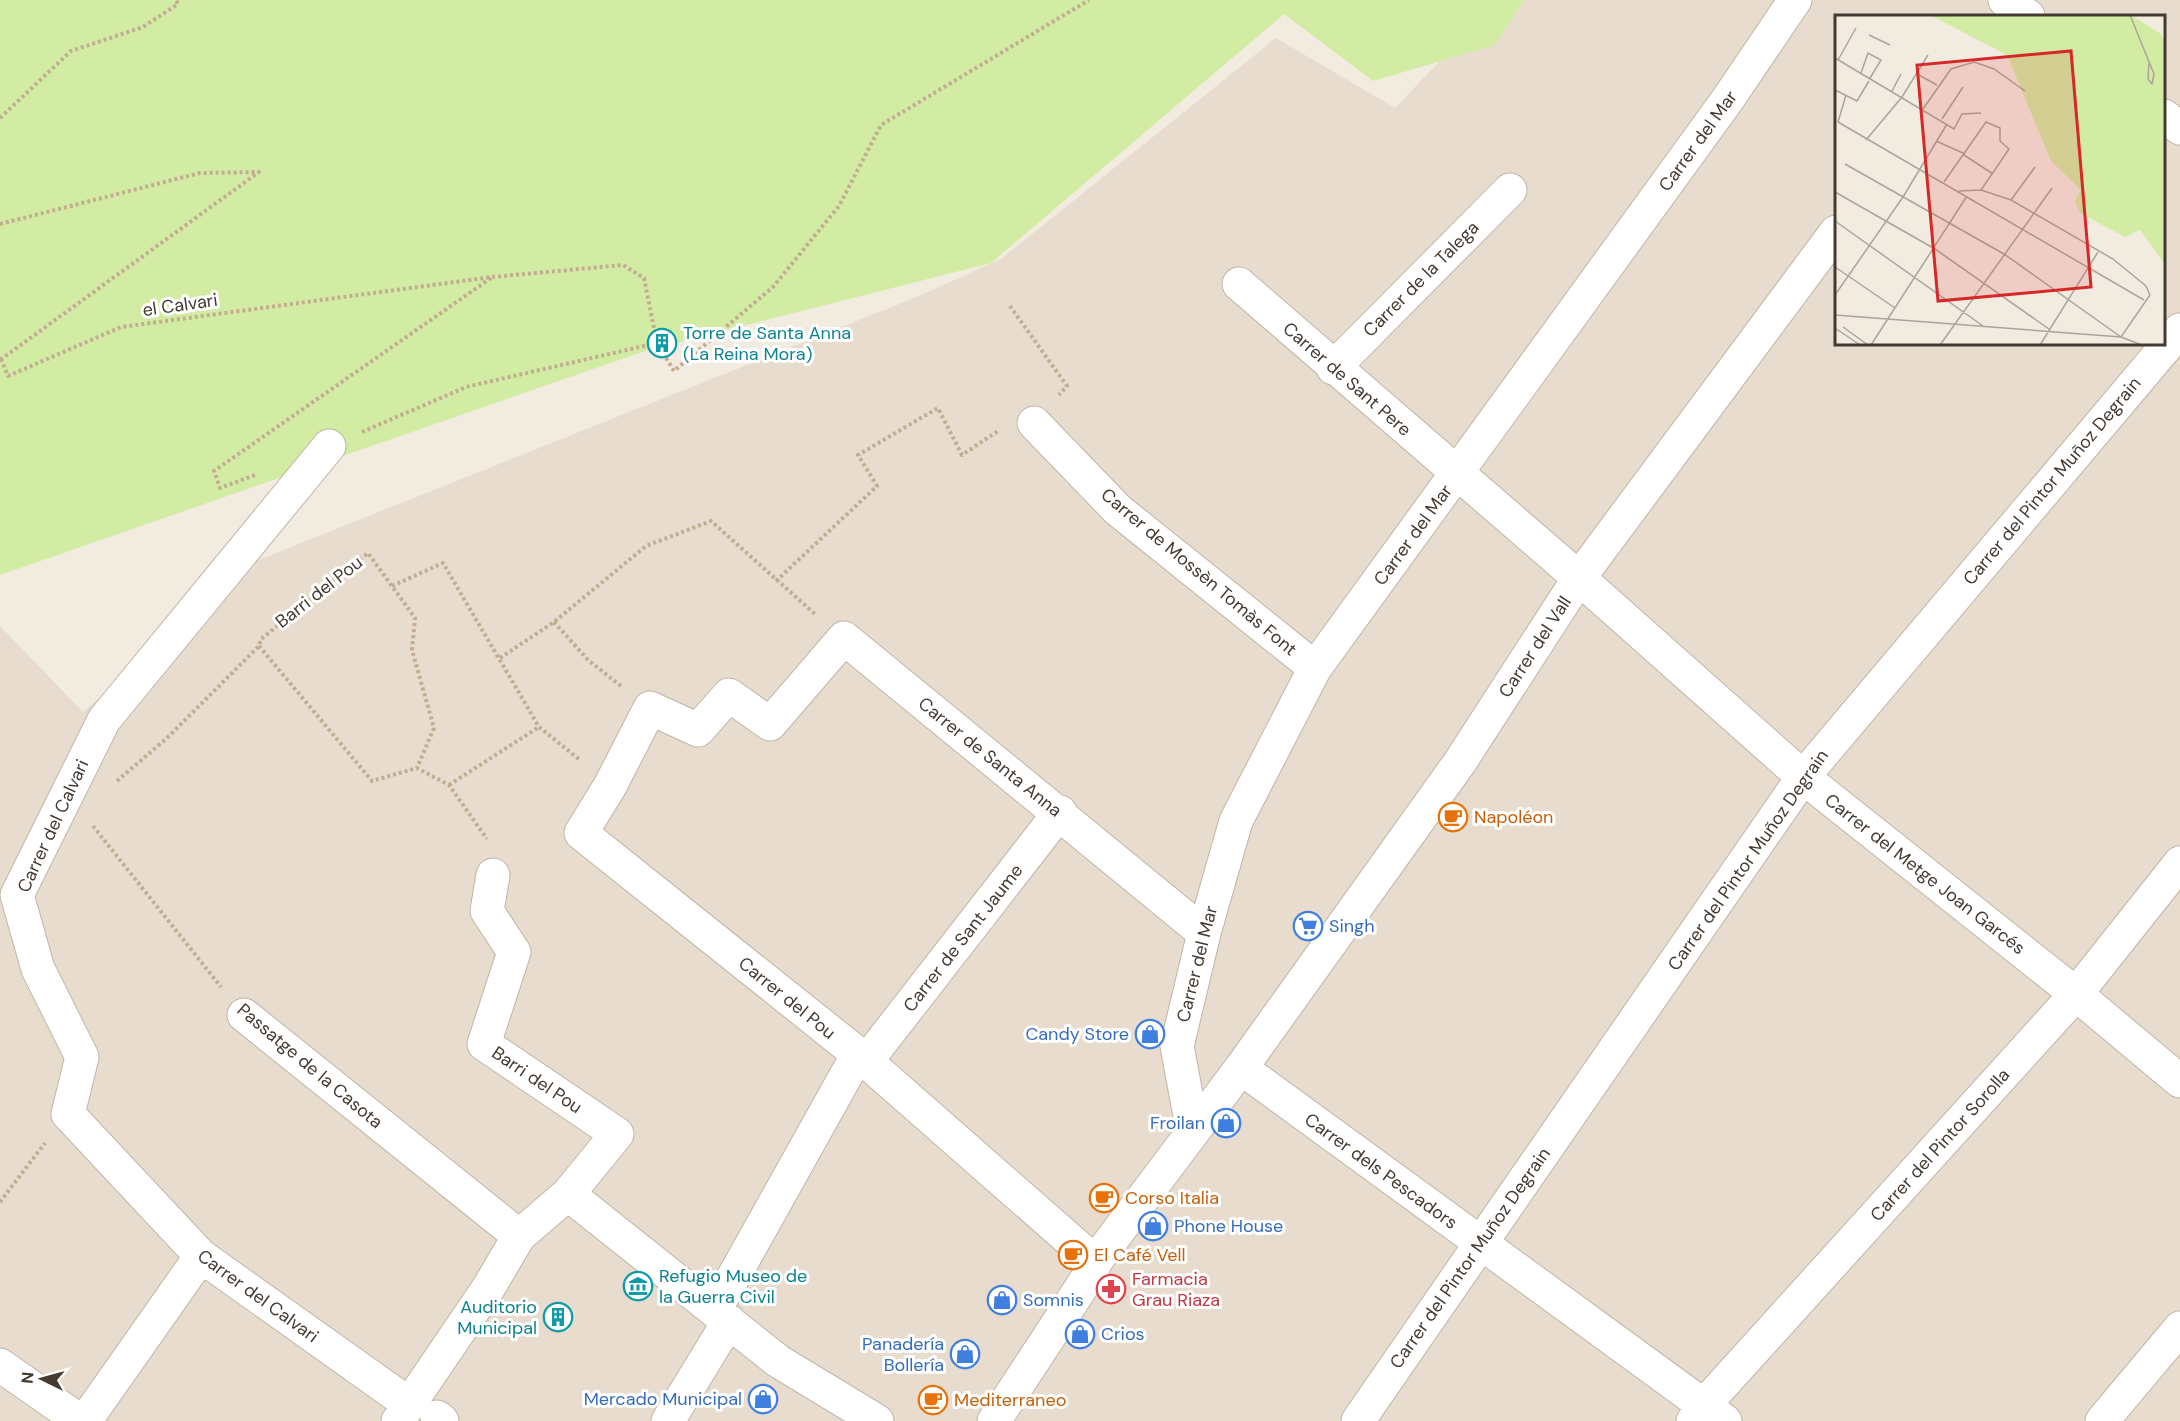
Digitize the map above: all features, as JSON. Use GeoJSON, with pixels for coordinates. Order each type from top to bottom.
{"type":"FeatureCollection","features":[{"type":"Feature","properties":{"kind":"street","name":"Carrer del Mar"},"geometry":{"type":"LineString","coordinates":[[1193,1132],[1177,1046],[1204,933],[1236,821],[1315,668],[1728,99],[1795,0]]}},
{"type":"Feature","properties":{"kind":"street"},"geometry":{"type":"LineString","coordinates":[[1985,15],[1995,0]]}},
{"type":"Feature","properties":{"kind":"street"},"geometry":{"type":"LineString","coordinates":[[2005,0],[2027,15]]}},
{"type":"Feature","properties":{"kind":"street"},"geometry":{"type":"LineString","coordinates":[[2165,117],[2180,128]]}},
{"type":"Feature","properties":{"kind":"street","name":"Carrer de la Talega"},"geometry":{"type":"LineString","coordinates":[[1333,368],[1510,190]]}},
{"type":"Feature","properties":{"kind":"street","name":"Carrer del Vall"},"geometry":{"type":"LineString","coordinates":[[994,1421],[1092,1271],[1095,1262],[1241,1068],[1460,762],[1579,578],[1835,232]]}},
{"type":"Feature","properties":{"kind":"street","name":"Carrer de Sant Pere"},"geometry":{"type":"LineString","coordinates":[[1239,284],[1457,474]]}},
{"type":"Feature","properties":{"kind":"street","name":"Carrer del Pintor Muñoz Degrain"},"geometry":{"type":"LineString","coordinates":[[1358,1421],[1803,777],[2180,330]]}},
{"type":"Feature","properties":{"kind":"street","name":"Carrer de Mossèn Tomàs Font"},"geometry":{"type":"LineString","coordinates":[[1034,423],[1118,510],[1315,668]]}},
{"type":"Feature","properties":{"kind":"street","name":"Carrer del Calvari"},"geometry":{"type":"LineString","coordinates":[[329,446],[104,720],[17,895],[38,969],[82,1057],[68,1114],[201,1256],[421,1416]]}},
{"type":"Feature","properties":{"kind":"street","name":"Carrer del Metge Joan Garcés"},"geometry":{"type":"LineString","coordinates":[[1457,474],[1579,578],[1803,777],[2076,994],[2180,1081]]}},
{"type":"Feature","properties":{"kind":"street"},"geometry":{"type":"LineString","coordinates":[[650,708],[698,730],[729,695],[770,724],[844,638]]}},
{"type":"Feature","properties":{"kind":"street","name":"Carrer de Santa Anna"},"geometry":{"type":"LineString","coordinates":[[844,638],[1060,812],[1204,933]]}},
{"type":"Feature","properties":{"kind":"street","name":"Carrer del Pou"},"geometry":{"type":"LineString","coordinates":[[650,708],[610,786],[581,833],[862,1059],[1095,1262]]}},
{"type":"Feature","properties":{"kind":"street","name":"Carrer de Sant Jaume"},"geometry":{"type":"LineString","coordinates":[[668,1421],[722,1315],[862,1059],[1060,812]]}},
{"type":"Feature","properties":{"kind":"street","name":"Carrer del Pintor Sorolla"},"geometry":{"type":"LineString","coordinates":[[1708,1415],[2076,994],[2180,863]]}},
{"type":"Feature","properties":{"kind":"street","name":"Barri del Pou"},"geometry":{"type":"LineString","coordinates":[[494,875],[487,911],[514,952],[484,1044],[617,1134],[568,1194]]}},
{"type":"Feature","properties":{"kind":"street","name":"Passatge de la Casota"},"geometry":{"type":"LineString","coordinates":[[244,1015],[519,1236]]}},
{"type":"Feature","properties":{"kind":"street","name":"Carrer dels Pescadors"},"geometry":{"type":"LineString","coordinates":[[1241,1068],[1708,1415]]}},
{"type":"Feature","properties":{"kind":"street"},"geometry":{"type":"LineString","coordinates":[[421,1416],[489,1287],[519,1236],[568,1194],[778,1361],[877,1421]]}},
{"type":"Feature","properties":{"kind":"street"},"geometry":{"type":"LineString","coordinates":[[85,1421],[201,1256]]}},
{"type":"Feature","properties":{"kind":"street"},"geometry":{"type":"LineString","coordinates":[[2102,1421],[2180,1328]]}},
{"type":"Feature","properties":{"kind":"street"},"geometry":{"type":"LineString","coordinates":[[0,1365],[80,1421]]}},
{"type":"Feature","properties":{"kind":"path"},"geometry":{"type":"LineString","coordinates":[[0,118],[71,51],[143,27],[178,4],[176,0]]}},
{"type":"Feature","properties":{"kind":"path"},"geometry":{"type":"LineString","coordinates":[[264,471],[220,488],[214,471],[492,277],[623,265],[644,278],[657,343],[674,371],[773,287],[839,206],[881,125],[1089,0]]}},
{"type":"Feature","properties":{"kind":"path","name":"el Calvari"},"geometry":{"type":"LineString","coordinates":[[0,224],[200,173],[260,172],[1,360],[8,376],[121,327],[492,277]]}},
{"type":"Feature","properties":{"kind":"path"},"geometry":{"type":"LineString","coordinates":[[776,581],[877,486],[858,455],[938,408],[962,454],[1024,414],[1034,423],[1067,386],[1010,306]]}},
{"type":"Feature","properties":{"kind":"path"},"geometry":{"type":"LineString","coordinates":[[329,446],[466,387],[657,343]]}},
{"type":"Feature","properties":{"kind":"path"},"geometry":{"type":"LineString","coordinates":[[500,658],[554,622],[646,546],[711,521],[776,581],[844,638]]}},
{"type":"Feature","properties":{"kind":"path","name":"Barri del Pou"},"geometry":{"type":"LineString","coordinates":[[115,783],[167,738],[259,646],[261,639],[368,553],[415,618],[412,650],[434,728],[417,768]]}},
{"type":"Feature","properties":{"kind":"path"},"geometry":{"type":"LineString","coordinates":[[392,586],[443,563],[539,727],[610,786]]}},
{"type":"Feature","properties":{"kind":"path"},"geometry":{"type":"LineString","coordinates":[[554,622],[588,660],[650,708]]}},
{"type":"Feature","properties":{"kind":"path"},"geometry":{"type":"LineString","coordinates":[[259,646],[372,781],[417,768],[449,785],[488,840],[494,875]]}},
{"type":"Feature","properties":{"kind":"path"},"geometry":{"type":"LineString","coordinates":[[449,785],[539,727]]}},
{"type":"Feature","properties":{"kind":"path","name":"Passatge de la Casota"},"geometry":{"type":"LineString","coordinates":[[89,822],[244,1015]]}},
{"type":"Feature","properties":{"kind":"path"},"geometry":{"type":"LineString","coordinates":[[0,1202],[68,1114]]}},
{"type":"Feature","properties":{"kind":"shaded area"},"geometry":{"type":"Polygon","coordinates":[[[1498,0],[2180,0],[2180,1421],[0,1421],[0,626],[83,712],[249,564],[912,299],[1001,259],[1276,38],[1395,108],[1498,0]]]}},
{"type":"Feature","properties":{"kind":"green space"},"geometry":{"type":"Polygon","coordinates":[[[0,0],[1524,0],[1495,45],[1373,81],[1284,14],[991,263],[648,350],[0,575],[0,0]]]}},
{"type":"Feature","properties":{"kind":"place","name":"Torre de Santa Anna (La Reina Mora)"},"geometry":{"type":"Point","coordinates":[662,343]}},
{"type":"Feature","properties":{"kind":"place","name":"Napoléon"},"geometry":{"type":"Point","coordinates":[1453,817]}},
{"type":"Feature","properties":{"kind":"place","name":"Singh"},"geometry":{"type":"Point","coordinates":[1308,926]}},
{"type":"Feature","properties":{"kind":"place","name":"Candy Store"},"geometry":{"type":"Point","coordinates":[1150,1034]}},
{"type":"Feature","properties":{"kind":"place","name":"Froilan"},"geometry":{"type":"Point","coordinates":[1226,1123]}},
{"type":"Feature","properties":{"kind":"place","name":"Corso Italia"},"geometry":{"type":"Point","coordinates":[1104,1198]}},
{"type":"Feature","properties":{"kind":"place","name":"Phone House"},"geometry":{"type":"Point","coordinates":[1153,1226]}},
{"type":"Feature","properties":{"kind":"place","name":"El Café Vell"},"geometry":{"type":"Point","coordinates":[1073,1255]}},
{"type":"Feature","properties":{"kind":"place","name":"Refugio Museo de la Guerra Civil"},"geometry":{"type":"Point","coordinates":[638,1286]}},
{"type":"Feature","properties":{"kind":"place","name":"Farmacia Grau Riaza"},"geometry":{"type":"Point","coordinates":[1111,1289]}},
{"type":"Feature","properties":{"kind":"place","name":"Somnis"},"geometry":{"type":"Point","coordinates":[1002,1300]}},
{"type":"Feature","properties":{"kind":"place","name":"Auditorio Municipal"},"geometry":{"type":"Point","coordinates":[558,1317]}},
{"type":"Feature","properties":{"kind":"place","name":"Crios"},"geometry":{"type":"Point","coordinates":[1080,1334]}},
{"type":"Feature","properties":{"kind":"place","name":"Panadería Bollería"},"geometry":{"type":"Point","coordinates":[965,1354]}},
{"type":"Feature","properties":{"kind":"place","name":"Mercado Municipal"},"geometry":{"type":"Point","coordinates":[763,1399]}},
{"type":"Feature","properties":{"kind":"place","name":"Mediterraneo"},"geometry":{"type":"Point","coordinates":[933,1400]}}]}
